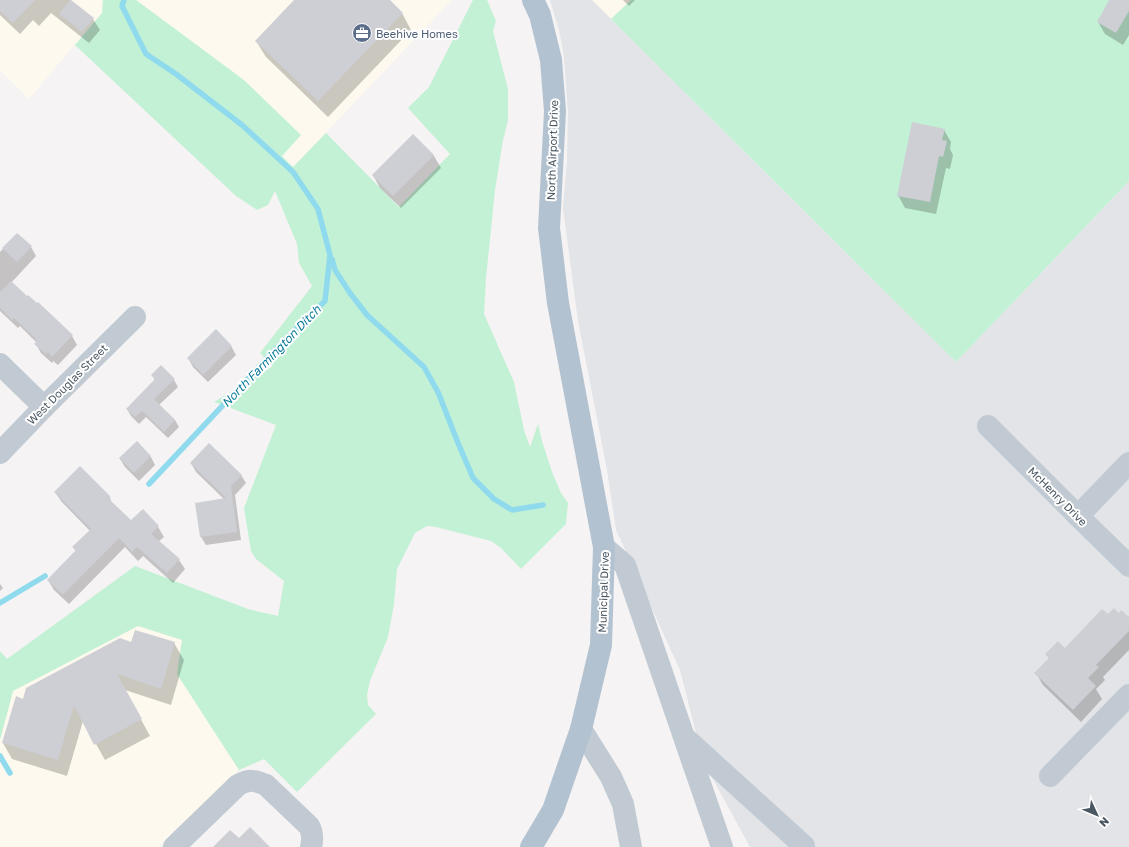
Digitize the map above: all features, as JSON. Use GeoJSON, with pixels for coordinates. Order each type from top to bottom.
{"type":"FeatureCollection","features":[{"type":"Feature","properties":{"kind":"main road","name":"North Airport Drive"},"geometry":{"type":"LineString","coordinates":[[533,0],[540,15],[551,60],[555,111],[549,228],[558,303]]}},
{"type":"Feature","properties":{"kind":"main road","name":"Municipal Drive"},"geometry":{"type":"LineString","coordinates":[[531,847],[553,810],[581,729],[601,645],[604,547],[558,303]]}},
{"type":"Feature","properties":{"kind":"street","name":"West Douglas Street"},"geometry":{"type":"LineString","coordinates":[[0,453],[135,317]]}},
{"type":"Feature","properties":{"kind":"street"},"geometry":{"type":"LineString","coordinates":[[0,364],[44,407]]}},
{"type":"Feature","properties":{"kind":"street","name":"McHenry Drive"},"geometry":{"type":"LineString","coordinates":[[988,426],[1129,566]]}},
{"type":"Feature","properties":{"kind":"street"},"geometry":{"type":"LineString","coordinates":[[1078,516],[1129,463]]}},
{"type":"Feature","properties":{"kind":"street"},"geometry":{"type":"LineString","coordinates":[[604,547],[625,565],[722,847]]}},
{"type":"Feature","properties":{"kind":"street"},"geometry":{"type":"LineString","coordinates":[[1050,776],[1129,695]]}},
{"type":"Feature","properties":{"kind":"street"},"geometry":{"type":"LineString","coordinates":[[581,729],[611,777],[622,804],[632,847]]}},
{"type":"Feature","properties":{"kind":"street"},"geometry":{"type":"LineString","coordinates":[[684,738],[804,846]]}},
{"type":"Feature","properties":{"kind":"street"},"geometry":{"type":"LineString","coordinates":[[174,847],[238,785],[251,780],[266,785],[309,826],[312,832],[313,840],[311,847]]}},
{"type":"Feature","properties":{"kind":"shaded area"},"geometry":{"type":"Polygon","coordinates":[[[0,0],[103,0],[102,13],[29,99],[0,71],[0,0]]]}},
{"type":"Feature","properties":{"kind":"shaded area"},"geometry":{"type":"Polygon","coordinates":[[[136,0],[452,0],[293,167],[281,156],[301,135],[243,80],[136,0]]]}},
{"type":"Feature","properties":{"kind":"shaded area"},"geometry":{"type":"Polygon","coordinates":[[[550,0],[592,0],[956,362],[1129,181],[1129,847],[750,847],[703,761],[680,670],[616,530],[607,470],[578,321],[563,208],[567,161],[568,112],[564,56],[559,30],[550,0]]]}},
{"type":"Feature","properties":{"kind":"shaded area"},"geometry":{"type":"Polygon","coordinates":[[[592,0],[631,0],[611,19],[592,0]]]}},
{"type":"Feature","properties":{"kind":"shaded area"},"geometry":{"type":"Polygon","coordinates":[[[138,626],[182,640],[177,674],[239,770],[159,847],[0,847],[0,740],[13,691],[138,626]]]}},
{"type":"Feature","properties":{"kind":"green space"},"geometry":{"type":"Polygon","coordinates":[[[103,0],[136,0],[244,80],[301,135],[282,156],[293,167],[326,133],[399,207],[450,154],[408,108],[429,87],[473,0],[487,0],[496,21],[493,31],[508,89],[508,120],[503,140],[495,190],[484,314],[514,382],[524,430],[530,447],[538,424],[552,472],[561,493],[568,503],[566,524],[521,569],[501,548],[491,541],[427,526],[415,533],[397,569],[394,604],[388,637],[370,681],[367,695],[368,705],[376,714],[297,792],[264,759],[239,770],[177,674],[182,640],[138,626],[13,691],[0,740],[0,651],[7,659],[135,566],[248,609],[278,616],[284,581],[256,559],[251,551],[244,508],[276,425],[214,402],[273,366],[260,353],[312,286],[299,263],[297,244],[275,191],[268,205],[257,210],[236,196],[75,45],[102,13],[103,0]]]}},
{"type":"Feature","properties":{"kind":"green space"},"geometry":{"type":"Polygon","coordinates":[[[631,0],[1129,0],[1129,181],[956,362],[611,19],[631,0]]]}},
{"type":"Feature","properties":{"kind":"building"},"geometry":{"type":"Polygon","coordinates":[[[0,0],[35,0],[13,23],[0,11],[0,0]]]}},
{"type":"Feature","properties":{"kind":"building"},"geometry":{"type":"Polygon","coordinates":[[[70,0],[94,18],[82,32],[59,14],[70,0]]]}},
{"type":"Feature","properties":{"kind":"building"},"geometry":{"type":"Polygon","coordinates":[[[294,0],[390,0],[403,13],[318,101],[255,41],[294,0]]]}},
{"type":"Feature","properties":{"kind":"building"},"geometry":{"type":"Polygon","coordinates":[[[1109,0],[1129,0],[1129,11],[1116,33],[1097,22],[1109,0]]]}},
{"type":"Feature","properties":{"kind":"building"},"geometry":{"type":"Polygon","coordinates":[[[912,122],[945,129],[942,140],[947,141],[943,157],[939,156],[930,202],[897,196],[912,122]]]}},
{"type":"Feature","properties":{"kind":"building"},"geometry":{"type":"Polygon","coordinates":[[[413,134],[434,155],[393,196],[372,175],[413,134]]]}},
{"type":"Feature","properties":{"kind":"building"},"geometry":{"type":"Polygon","coordinates":[[[17,233],[32,246],[17,262],[2,248],[17,233]]]}},
{"type":"Feature","properties":{"kind":"building"},"geometry":{"type":"Polygon","coordinates":[[[11,281],[27,296],[28,295],[37,303],[38,302],[73,335],[52,357],[48,352],[46,354],[34,344],[37,341],[35,340],[36,339],[14,318],[12,320],[0,308],[0,292],[11,281]]]}},
{"type":"Feature","properties":{"kind":"building"},"geometry":{"type":"Polygon","coordinates":[[[216,329],[232,346],[203,375],[187,358],[216,329]]]}},
{"type":"Feature","properties":{"kind":"building"},"geometry":{"type":"Polygon","coordinates":[[[161,365],[175,379],[154,399],[175,420],[164,432],[142,411],[135,417],[126,409],[155,379],[151,375],[161,365]]]}},
{"type":"Feature","properties":{"kind":"building"},"geometry":{"type":"Polygon","coordinates":[[[137,441],[151,456],[134,473],[119,458],[137,441]]]}},
{"type":"Feature","properties":{"kind":"building"},"geometry":{"type":"Polygon","coordinates":[[[209,443],[242,475],[231,486],[237,532],[200,537],[195,503],[226,498],[190,463],[209,443]]]}},
{"type":"Feature","properties":{"kind":"building"},"geometry":{"type":"Polygon","coordinates":[[[80,466],[110,496],[111,501],[131,520],[143,509],[159,526],[151,534],[180,559],[167,573],[137,547],[132,552],[119,538],[63,595],[47,580],[76,550],[72,547],[91,529],[54,492],[80,466]]]}},
{"type":"Feature","properties":{"kind":"building"},"geometry":{"type":"Polygon","coordinates":[[[1114,608],[1119,613],[1121,610],[1129,617],[1129,631],[1096,665],[1099,667],[1088,678],[1096,686],[1073,710],[1034,673],[1049,658],[1045,654],[1058,641],[1065,648],[1102,609],[1108,614],[1114,608]]]}},
{"type":"Feature","properties":{"kind":"building"},"geometry":{"type":"Polygon","coordinates":[[[135,630],[175,642],[161,689],[117,674],[142,719],[94,745],[74,705],[58,760],[2,743],[16,696],[23,699],[26,688],[120,638],[131,642],[135,630]]]}},
{"type":"Feature","properties":{"kind":"building"},"geometry":{"type":"Polygon","coordinates":[[[250,827],[270,847],[213,847],[230,830],[239,838],[250,827]]]}},
{"type":"Feature","properties":{"kind":"waterway","name":"North Farmington Ditch"},"geometry":{"type":"LineString","coordinates":[[124,0],[122,6],[146,54],[176,74],[242,125],[293,172],[318,209],[330,255],[325,301],[271,354],[149,484]]}},
{"type":"Feature","properties":{"kind":"waterway"},"geometry":{"type":"LineString","coordinates":[[332,259],[335,270],[367,315],[424,367],[438,392],[473,478],[494,499],[512,510],[543,505]]}},
{"type":"Feature","properties":{"kind":"waterway","name":"North Farmington Ditch"},"geometry":{"type":"LineString","coordinates":[[0,603],[45,576]]}},
{"type":"Feature","properties":{"kind":"waterway"},"geometry":{"type":"LineString","coordinates":[[0,756],[10,773]]}},
{"type":"Feature","properties":{"kind":"place","name":"Beehive Homes"},"geometry":{"type":"Point","coordinates":[362,33]}}]}
